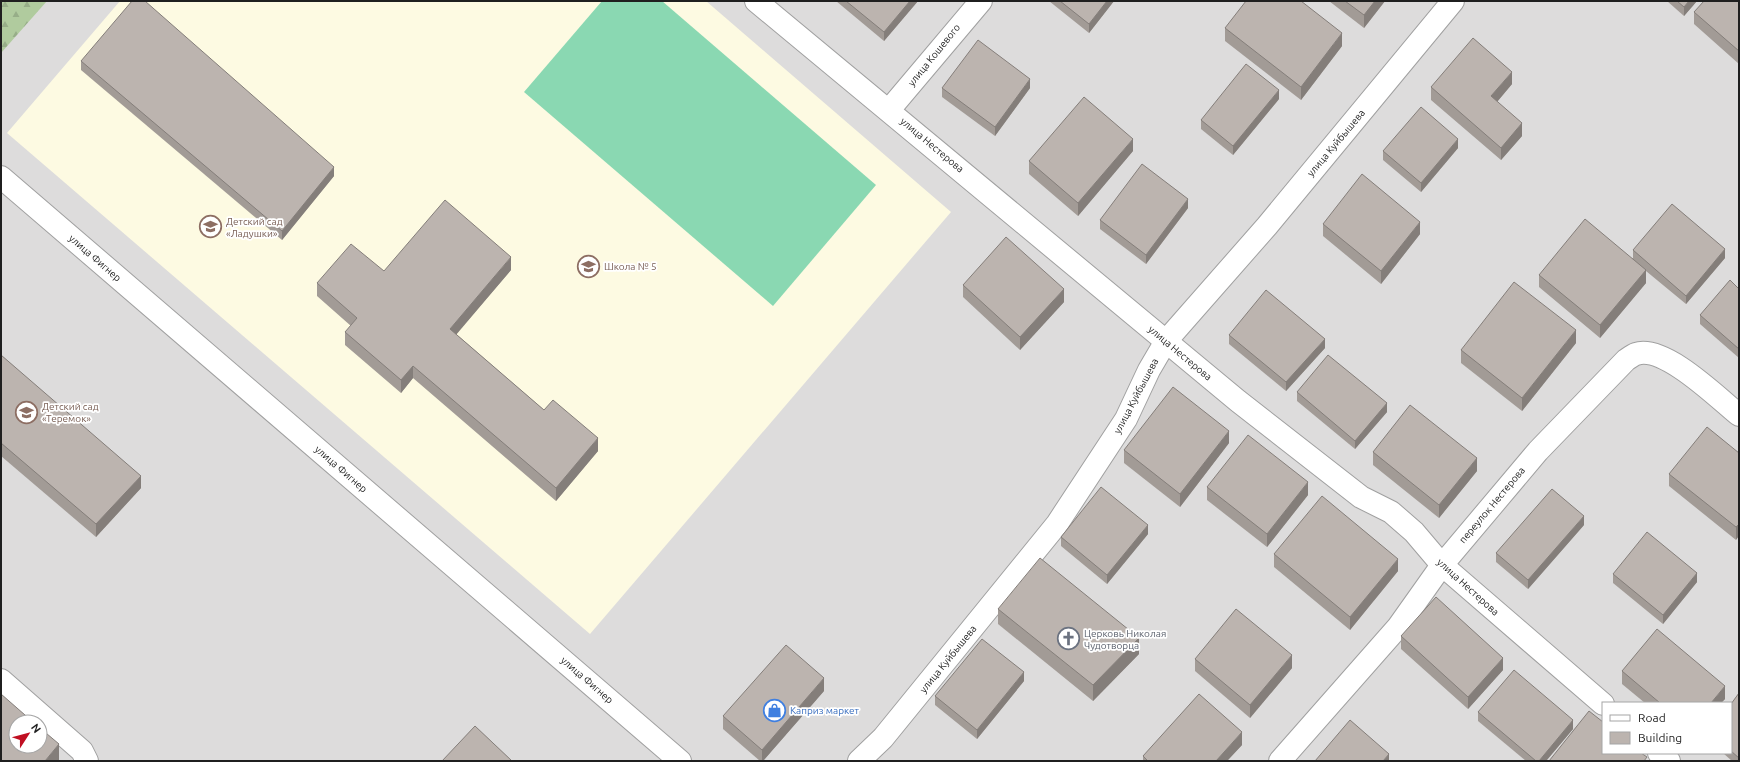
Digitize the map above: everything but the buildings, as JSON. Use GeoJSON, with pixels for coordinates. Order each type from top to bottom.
{"type":"FeatureCollection","features":[{"type":"Feature","properties":{"kind":"street","name":"улица Нестерова"},"geometry":{"type":"LineString","coordinates":[[756,1],[1238,401],[1361,496],[1391,512],[1414,532],[1442,565],[1602,703]]}},
{"type":"Feature","properties":{"kind":"street","name":"улица Кошевого"},"geometry":{"type":"LineString","coordinates":[[889,110],[981,1]]}},
{"type":"Feature","properties":{"kind":"street","name":"улица Куйбышева"},"geometry":{"type":"LineString","coordinates":[[859,761],[883,738],[1057,524],[1126,419],[1166,341],[1267,226],[1453,1]]}},
{"type":"Feature","properties":{"kind":"street","name":"улица Фигнер"},"geometry":{"type":"LineString","coordinates":[[1,177],[680,761]]}},
{"type":"Feature","properties":{"kind":"street","name":"переулок Нестерова"},"geometry":{"type":"LineString","coordinates":[[1280,761],[1398,627],[1442,565],[1538,451],[1626,360],[1638,353],[1656,355],[1682,367],[1739,415]]}},
{"type":"Feature","properties":{"kind":"street"},"geometry":{"type":"LineString","coordinates":[[1,680],[82,751],[87,761]]}},
{"type":"Feature","properties":{"kind":"street"},"geometry":{"type":"LineString","coordinates":[[1660,754],[1669,761]]}},
{"type":"Feature","properties":{"kind":"shaded area"},"geometry":{"type":"Polygon","coordinates":[[[1,1],[1739,1],[1739,761],[1,761],[1,1]]]}},
{"type":"Feature","properties":{"kind":"shaded area","name":"Школа № 5"},"geometry":{"type":"Polygon","coordinates":[[[120,1],[706,1],[951,212],[590,634],[7,133],[120,1]]]}},
{"type":"Feature","properties":{"kind":"green space"},"geometry":{"type":"Polygon","coordinates":[[[1,1],[47,1],[1,53],[1,1]]]}},
{"type":"Feature","properties":{"kind":"green space"},"geometry":{"type":"Polygon","coordinates":[[[602,1],[662,1],[876,185],[773,306],[524,92],[602,1]]]}},
{"type":"Feature","properties":{"kind":"place","name":"Детский сад «Ладушки»"},"geometry":{"type":"Point","coordinates":[211,227]}},
{"type":"Feature","properties":{"kind":"place","name":"Школа № 5"},"geometry":{"type":"Point","coordinates":[588,266]}},
{"type":"Feature","properties":{"kind":"place","name":"Детский сад «Теремок»"},"geometry":{"type":"Point","coordinates":[26,412]}},
{"type":"Feature","properties":{"kind":"place","name":"Церковь Николая Чудотворца"},"geometry":{"type":"Point","coordinates":[1068,639]}},
{"type":"Feature","properties":{"kind":"place","name":"Каприз маркет"},"geometry":{"type":"Point","coordinates":[774,710]}}]}
